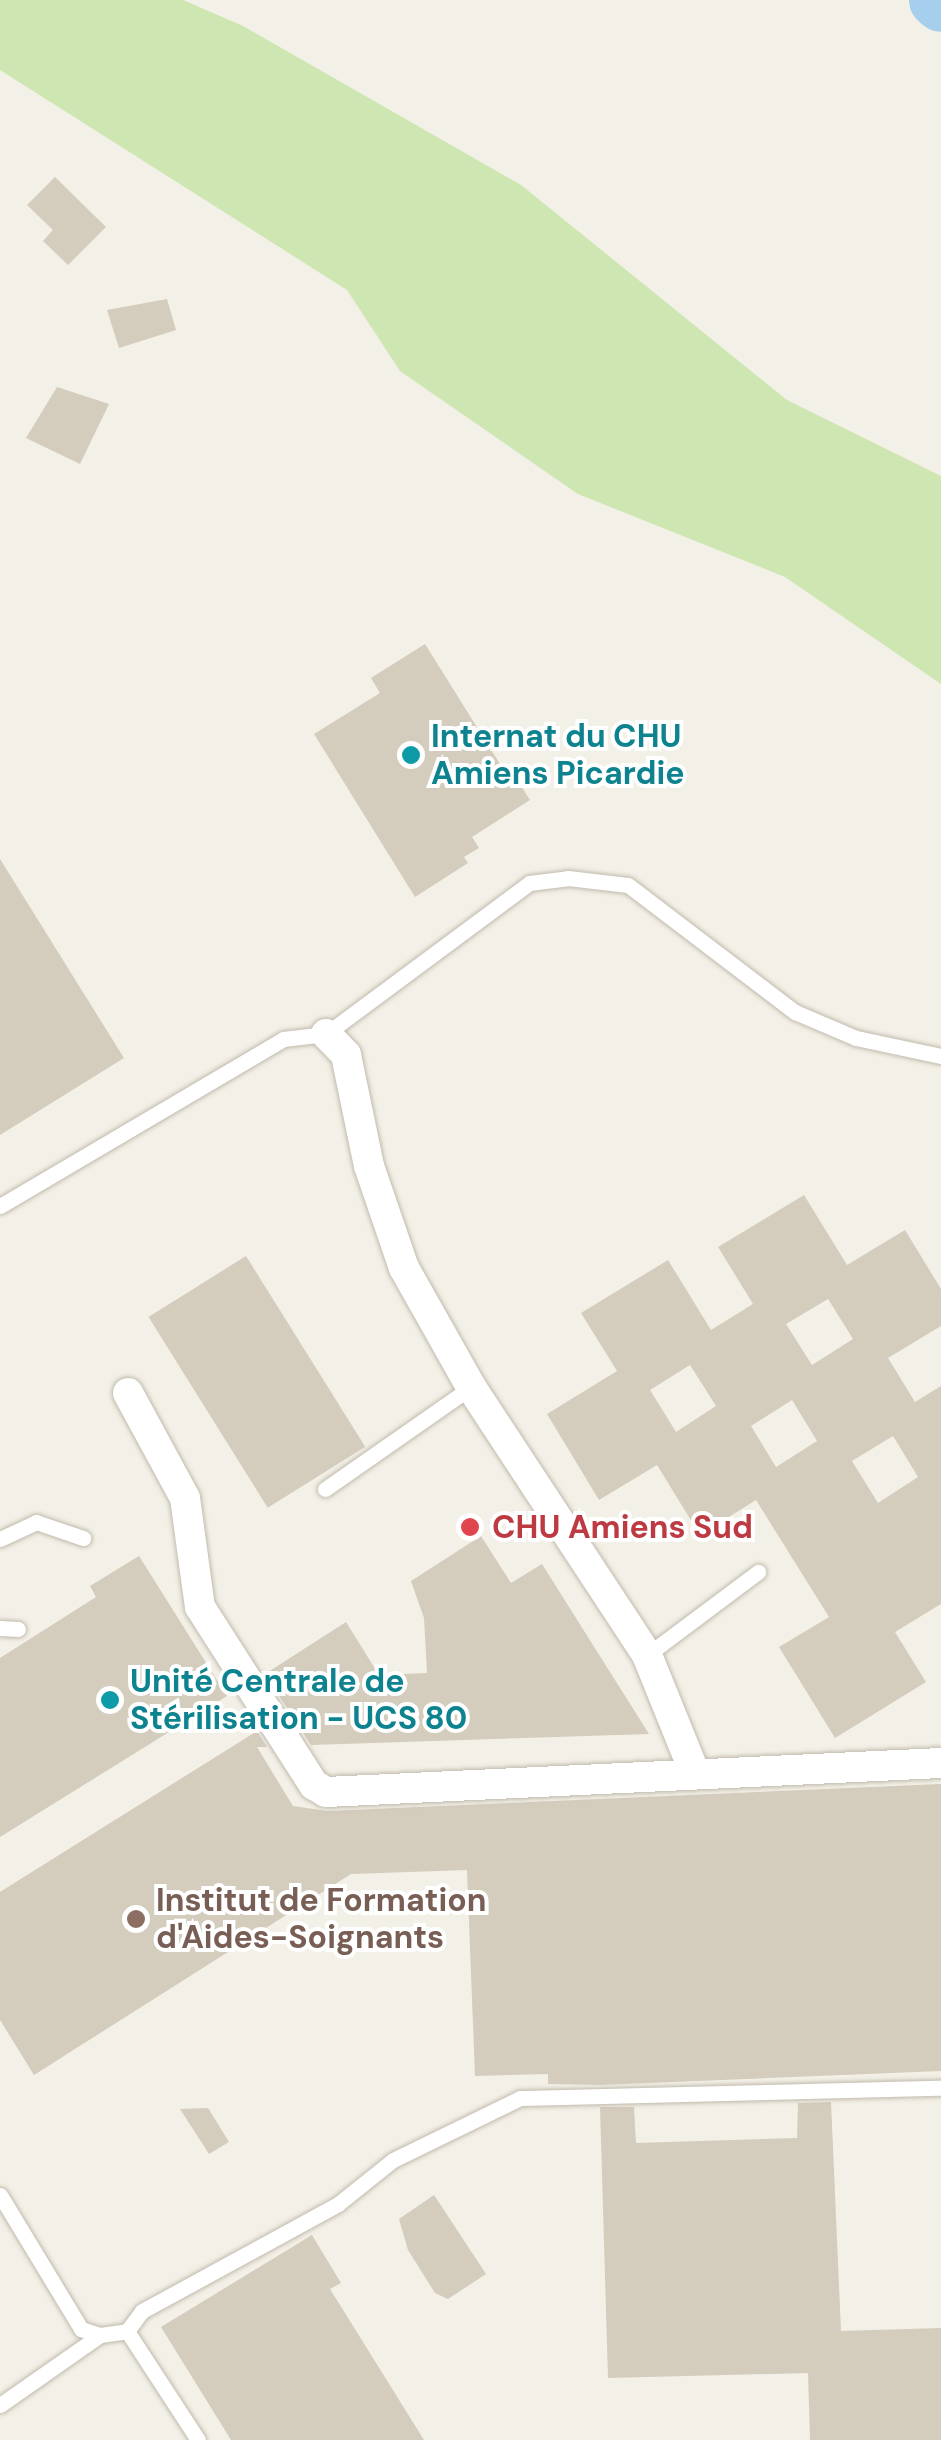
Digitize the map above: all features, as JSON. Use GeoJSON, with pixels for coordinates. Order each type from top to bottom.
{"type":"FeatureCollection","features":[{"type":"Feature","properties":{"kind":"street"},"geometry":{"type":"LineString","coordinates":[[326,1034],[346,1055],[369,1166],[404,1268],[471,1387],[647,1655],[693,1769]]}},
{"type":"Feature","properties":{"kind":"street"},"geometry":{"type":"LineString","coordinates":[[128,1393],[186,1498],[200,1607],[314,1785],[326,1792],[387,1793],[693,1769],[941,1762]]}},
{"type":"Feature","properties":{"kind":"lane"},"geometry":{"type":"LineString","coordinates":[[0,1206],[283,1039],[326,1034],[491,906],[528,883],[568,878],[628,885],[795,1012],[856,1038],[941,1056]]}},
{"type":"Feature","properties":{"kind":"lane"},"geometry":{"type":"LineString","coordinates":[[325,1489],[471,1387]]}},
{"type":"Feature","properties":{"kind":"lane"},"geometry":{"type":"LineString","coordinates":[[0,1539],[36,1522],[83,1538]]}},
{"type":"Feature","properties":{"kind":"lane"},"geometry":{"type":"LineString","coordinates":[[647,1655],[758,1572]]}},
{"type":"Feature","properties":{"kind":"lane"},"geometry":{"type":"LineString","coordinates":[[0,1628],[18,1629]]}},
{"type":"Feature","properties":{"kind":"lane"},"geometry":{"type":"LineString","coordinates":[[0,2405],[100,2335],[128,2330],[142,2312],[338,2204],[394,2160],[520,2098],[941,2088]]}},
{"type":"Feature","properties":{"kind":"lane"},"geometry":{"type":"LineString","coordinates":[[0,2195],[81,2329],[100,2335]]}},
{"type":"Feature","properties":{"kind":"lane"},"geometry":{"type":"LineString","coordinates":[[128,2330],[198,2440]]}},
{"type":"Feature","properties":{"kind":"green space"},"geometry":{"type":"Polygon","coordinates":[[[0,0],[183,0],[243,26],[521,185],[787,400],[941,476],[941,684],[785,577],[578,494],[400,371],[347,290],[0,70],[0,0]]]}},
{"type":"Feature","properties":{"kind":"building"},"geometry":{"type":"Polygon","coordinates":[[[55,177],[106,227],[68,265],[43,241],[53,230],[27,205],[55,177]]]}},
{"type":"Feature","properties":{"kind":"building"},"geometry":{"type":"Polygon","coordinates":[[[167,299],[176,330],[119,348],[107,310],[167,299]]]}},
{"type":"Feature","properties":{"kind":"building"},"geometry":{"type":"Polygon","coordinates":[[[57,387],[109,404],[80,464],[26,438],[57,387]]]}},
{"type":"Feature","properties":{"kind":"building","name":"Internat du CHU Amiens Picardie"},"geometry":{"type":"Polygon","coordinates":[[[425,644],[510,780],[515,776],[530,800],[472,837],[479,848],[464,857],[468,863],[415,897],[314,734],[380,693],[371,678],[425,644]]]}},
{"type":"Feature","properties":{"kind":"building"},"geometry":{"type":"Polygon","coordinates":[[[0,859],[124,1058],[0,1135],[0,859]]]}},
{"type":"Feature","properties":{"kind":"building"},"geometry":{"type":"Polygon","coordinates":[[[804,1195],[847,1265],[905,1230],[941,1289],[941,1326],[888,1358],[915,1402],[941,1386],[941,1604],[895,1632],[926,1682],[835,1738],[779,1647],[829,1617],[756,1500],[700,1535],[657,1465],[599,1500],[547,1414],[617,1371],[581,1313],[668,1260],[711,1330],[753,1304],[718,1247],[804,1195]],[[828,1299],[786,1324],[812,1365],[853,1339],[828,1299]],[[690,1365],[650,1390],[676,1432],[716,1406],[690,1365]],[[792,1400],[751,1426],[776,1467],[817,1441],[792,1400]],[[893,1436],[852,1461],[878,1503],[918,1477],[893,1436]]]}},
{"type":"Feature","properties":{"kind":"building"},"geometry":{"type":"Polygon","coordinates":[[[246,1256],[365,1447],[268,1508],[148,1317],[246,1256]]]}},
{"type":"Feature","properties":{"kind":"building"},"geometry":{"type":"Polygon","coordinates":[[[481,1536],[511,1583],[542,1564],[649,1734],[311,1745],[265,1674],[346,1622],[379,1675],[427,1673],[424,1618],[411,1581],[481,1536]]]}},
{"type":"Feature","properties":{"kind":"building","name":"Unité Centrale de Stérilisation - UCS 80"},"geometry":{"type":"Polygon","coordinates":[[[139,1556],[227,1696],[0,1837],[0,1658],[96,1597],[90,1586],[139,1556]]]}},
{"type":"Feature","properties":{"kind":"building"},"geometry":{"type":"Polygon","coordinates":[[[257,1731],[267,1747],[257,1747],[293,1806],[327,1811],[941,1784],[941,2071],[600,2085],[548,2084],[548,2074],[475,2076],[467,1870],[351,1874],[34,2075],[0,2020],[0,1892],[257,1731]]]}},
{"type":"Feature","properties":{"kind":"building"},"geometry":{"type":"Polygon","coordinates":[[[831,2102],[841,2331],[941,2328],[941,2440],[810,2440],[808,2373],[608,2378],[600,2107],[634,2107],[636,2143],[797,2138],[798,2103],[831,2102]]]}},
{"type":"Feature","properties":{"kind":"building"},"geometry":{"type":"Polygon","coordinates":[[[208,2108],[229,2142],[209,2154],[180,2109],[208,2108]]]}},
{"type":"Feature","properties":{"kind":"building"},"geometry":{"type":"Polygon","coordinates":[[[434,2195],[486,2274],[448,2299],[435,2293],[408,2250],[399,2219],[434,2195]]]}},
{"type":"Feature","properties":{"kind":"building"},"geometry":{"type":"Polygon","coordinates":[[[312,2235],[341,2283],[330,2289],[424,2440],[231,2440],[161,2327],[312,2235]]]}},
{"type":"Feature","properties":{"kind":"waterway"},"geometry":{"type":"LineString","coordinates":[[936,0],[941,4]]}},
{"type":"Feature","properties":{"kind":"place","name":"Internat du CHU Amiens Picardie"},"geometry":{"type":"Point","coordinates":[411,755]}},
{"type":"Feature","properties":{"kind":"place","name":"CHU Amiens Sud"},"geometry":{"type":"Point","coordinates":[470,1527]}},
{"type":"Feature","properties":{"kind":"place","name":"Unité Centrale de Stérilisation - UCS 80"},"geometry":{"type":"Point","coordinates":[110,1700]}},
{"type":"Feature","properties":{"kind":"place","name":"Institut de Formation d'Aides-Soignants"},"geometry":{"type":"Point","coordinates":[136,1919]}}]}
